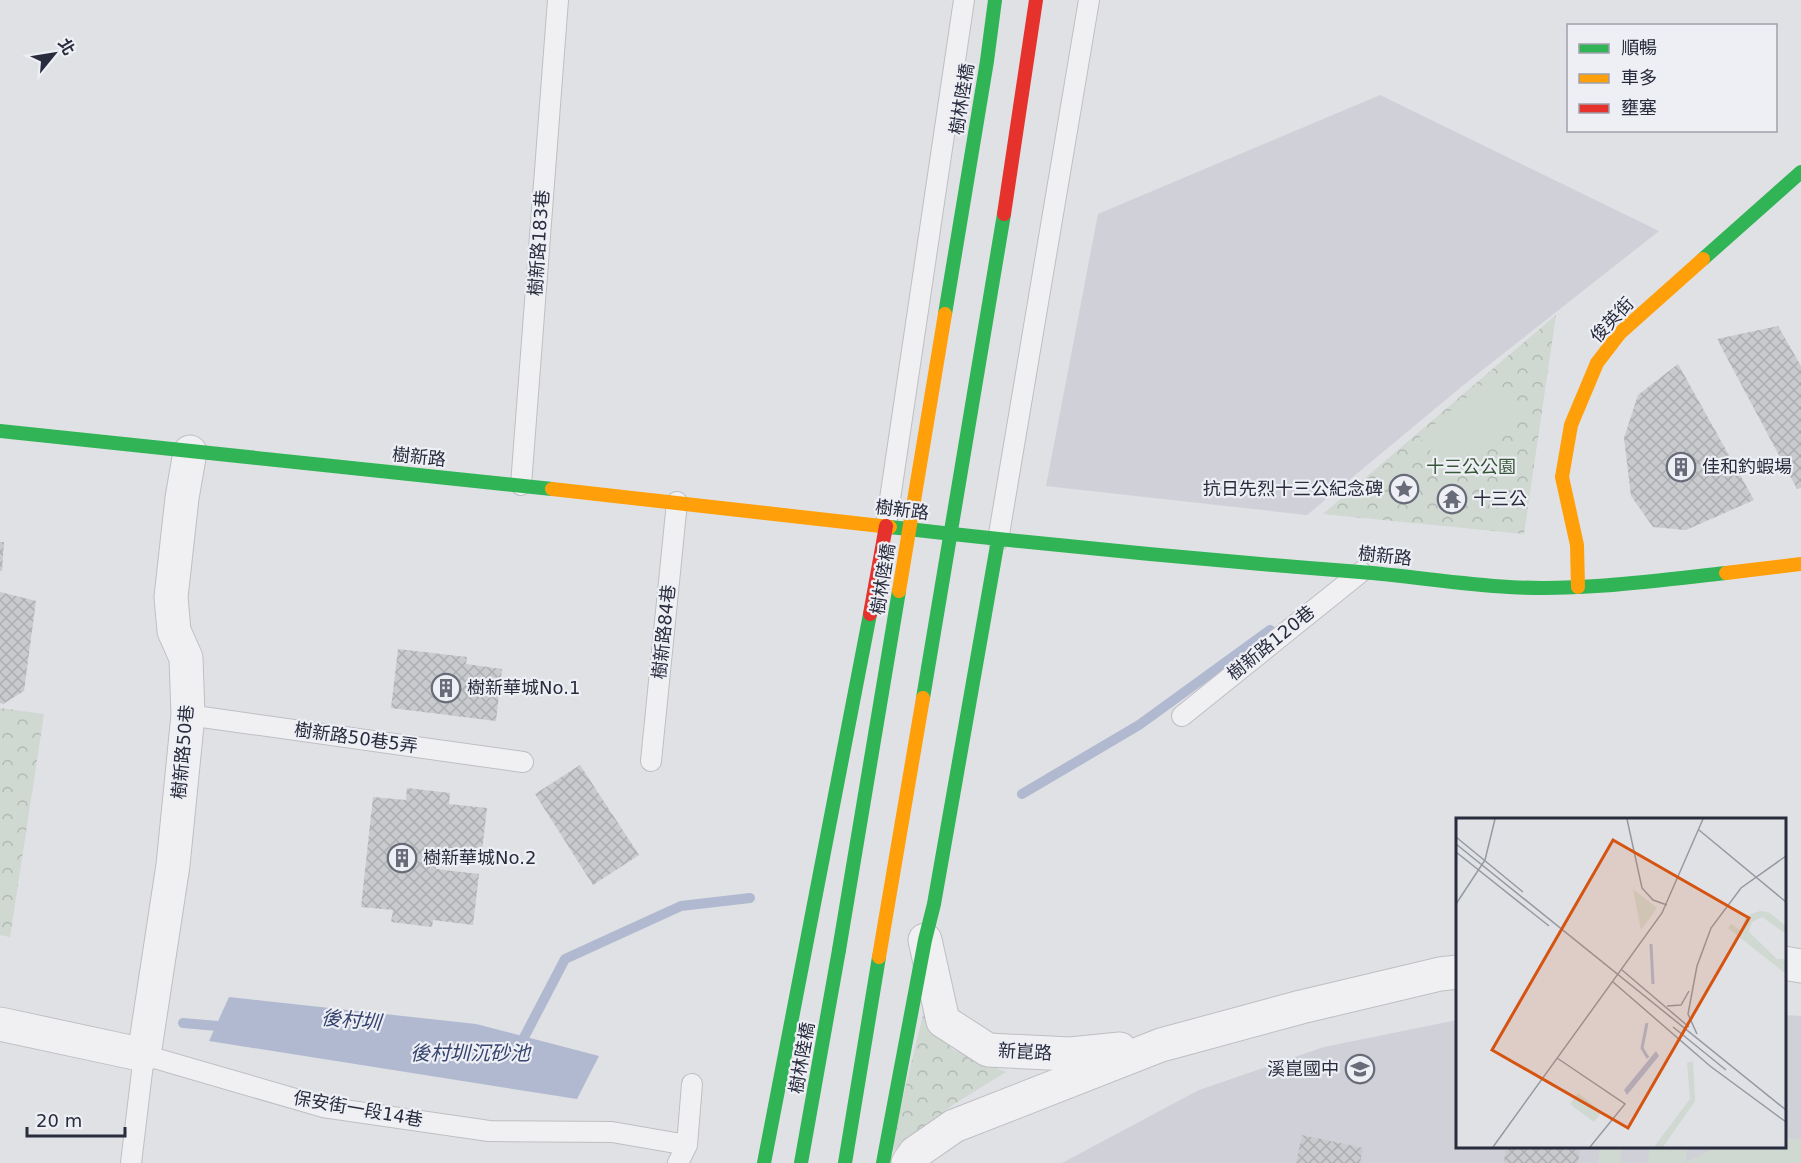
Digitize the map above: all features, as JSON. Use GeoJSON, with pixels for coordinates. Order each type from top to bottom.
{"type":"FeatureCollection","features":[{"type":"Feature","properties":{"kind":"main road","name":"樹林陸橋"},"geometry":{"type":"LineString","coordinates":[[801,1163],[839,950],[995,0]]}},
{"type":"Feature","properties":{"kind":"main road"},"geometry":{"type":"LineString","coordinates":[[845,1163],[989,311],[1036,0]]}},
{"type":"Feature","properties":{"kind":"main road","name":"俊英街"},"geometry":{"type":"LineString","coordinates":[[1578,587],[1577,545],[1562,477],[1571,425],[1597,363],[1620,333],[1801,172]]}},
{"type":"Feature","properties":{"kind":"main road","name":"樹新路"},"geometry":{"type":"LineString","coordinates":[[0,430],[677,502],[998,540],[1509,587],[1578,587],[1645,582],[1801,564]]}},
{"type":"Feature","properties":{"kind":"main road"},"geometry":{"type":"LineString","coordinates":[[764,1163],[886,526]]}},
{"type":"Feature","properties":{"kind":"main road"},"geometry":{"type":"LineString","coordinates":[[884,1163],[924,940],[934,904],[944,851],[998,540]]}},
{"type":"Feature","properties":{"kind":"street","name":"樹新路50巷"},"geometry":{"type":"LineString","coordinates":[[144,1055],[173,865],[188,715],[186,658],[174,631],[171,597],[182,498],[190,452]]}},
{"type":"Feature","properties":{"kind":"street","name":"新崑路"},"geometry":{"type":"LineString","coordinates":[[924,940],[943,1021],[988,1050],[1071,1054],[1161,1045]]}},
{"type":"Feature","properties":{"kind":"street"},"geometry":{"type":"LineString","coordinates":[[1786,963],[1801,966]]}},
{"type":"Feature","properties":{"kind":"street","name":"新崑路"},"geometry":{"type":"LineString","coordinates":[[908,1163],[915,1153],[954,1126],[1161,1045],[1300,1007],[1456,972]]}},
{"type":"Feature","properties":{"kind":"street","name":"保安街一段14巷"},"geometry":{"type":"LineString","coordinates":[[0,1024],[144,1055]]}},
{"type":"Feature","properties":{"kind":"lane","name":"樹新路183巷"},"geometry":{"type":"LineString","coordinates":[[521,485],[558,0]]}},
{"type":"Feature","properties":{"kind":"lane"},"geometry":{"type":"LineString","coordinates":[[886,526],[964,0]]}},
{"type":"Feature","properties":{"kind":"lane"},"geometry":{"type":"LineString","coordinates":[[998,540],[1089,0]]}},
{"type":"Feature","properties":{"kind":"lane","name":"樹新路84巷"},"geometry":{"type":"LineString","coordinates":[[651,761],[677,502]]}},
{"type":"Feature","properties":{"kind":"lane","name":"樹新路120巷"},"geometry":{"type":"LineString","coordinates":[[1182,716],[1361,572]]}},
{"type":"Feature","properties":{"kind":"lane","name":"樹新路50巷5弄"},"geometry":{"type":"LineString","coordinates":[[188,715],[523,762]]}},
{"type":"Feature","properties":{"kind":"lane"},"geometry":{"type":"LineString","coordinates":[[131,1163],[144,1055]]}},
{"type":"Feature","properties":{"kind":"lane","name":"保安街一段14巷"},"geometry":{"type":"LineString","coordinates":[[144,1055],[322,1107],[489,1131],[612,1132],[687,1145]]}},
{"type":"Feature","properties":{"kind":"lane"},"geometry":{"type":"LineString","coordinates":[[678,1163],[687,1145],[692,1084]]}},
{"type":"Feature","properties":{"kind":"shaded area"},"geometry":{"type":"Polygon","coordinates":[[[1380,95],[1659,231],[1466,383],[1307,515],[1046,486],[1098,214],[1380,95]]]}},
{"type":"Feature","properties":{"kind":"shaded area","name":"溪崑國中"},"geometry":{"type":"Polygon","coordinates":[[[1786,1015],[1801,1016],[1801,1163],[1062,1163],[1199,1090],[1324,1047],[1456,1020],[1456,1148],[1786,1148],[1786,1015]]]}},
{"type":"Feature","properties":{"kind":"green space","name":"十三公公園"},"geometry":{"type":"Polygon","coordinates":[[[1556,315],[1524,534],[1323,514],[1556,315]]]}},
{"type":"Feature","properties":{"kind":"green space"},"geometry":{"type":"Polygon","coordinates":[[[1492,377],[1520,410],[1447,471],[1419,437],[1492,377]]]}},
{"type":"Feature","properties":{"kind":"green space"},"geometry":{"type":"Polygon","coordinates":[[[0,708],[44,714],[10,937],[0,935],[0,708]]]}},
{"type":"Feature","properties":{"kind":"green space"},"geometry":{"type":"Polygon","coordinates":[[[924,1011],[953,1050],[1006,1072],[954,1104],[889,1154],[924,1011]]]}},
{"type":"Feature","properties":{"kind":"green space"},"geometry":{"type":"Polygon","coordinates":[[[1786,1137],[1801,1140],[1801,1163],[1647,1163],[1650,1148],[1687,1148],[1686,1162],[1714,1148],[1786,1148],[1786,1137]]]}},
{"type":"Feature","properties":{"kind":"green space"},"geometry":{"type":"Polygon","coordinates":[[[1600,1148],[1622,1148],[1620,1163],[1598,1163],[1600,1148]]]}},
{"type":"Feature","properties":{"kind":"water","name":"後村圳沉砂池"},"geometry":{"type":"Polygon","coordinates":[[[229,997],[476,1024],[599,1056],[577,1099],[209,1041],[229,997]]]}},
{"type":"Feature","properties":{"kind":"building"},"geometry":{"type":"Polygon","coordinates":[[[1778,326],[1801,366],[1801,488],[1797,489],[1717,339],[1778,326]]]}},
{"type":"Feature","properties":{"kind":"building","name":"佳和釣蝦場"},"geometry":{"type":"Polygon","coordinates":[[[1678,364],[1754,500],[1686,530],[1653,527],[1631,496],[1624,438],[1638,395],[1678,364]]]}},
{"type":"Feature","properties":{"kind":"building"},"geometry":{"type":"Polygon","coordinates":[[[0,542],[4,542],[2,571],[0,571],[0,542]]]}},
{"type":"Feature","properties":{"kind":"building"},"geometry":{"type":"Polygon","coordinates":[[[0,592],[36,601],[24,691],[3,704],[0,703],[0,592]]]}},
{"type":"Feature","properties":{"kind":"building","name":"樹新華城No.1"},"geometry":{"type":"Polygon","coordinates":[[[398,649],[467,657],[466,664],[502,669],[496,721],[391,708],[398,649]]]}},
{"type":"Feature","properties":{"kind":"building"},"geometry":{"type":"Polygon","coordinates":[[[580,765],[639,855],[593,885],[535,794],[580,765]]]}},
{"type":"Feature","properties":{"kind":"building","name":"樹新華城No.2"},"geometry":{"type":"Polygon","coordinates":[[[407,788],[450,793],[449,804],[487,808],[481,860],[438,855],[436,869],[479,874],[473,925],[433,920],[432,927],[391,922],[393,910],[361,907],[373,797],[406,800],[407,788]]]}},
{"type":"Feature","properties":{"kind":"building"},"geometry":{"type":"Polygon","coordinates":[[[1302,1135],[1363,1148],[1360,1163],[1296,1163],[1302,1135]]]}},
{"type":"Feature","properties":{"kind":"building"},"geometry":{"type":"Polygon","coordinates":[[[1506,1148],[1580,1148],[1578,1163],[1504,1163],[1506,1148]]]}},
{"type":"Feature","properties":{"kind":"waterway"},"geometry":{"type":"LineString","coordinates":[[1022,794],[1139,725],[1270,630]]}},
{"type":"Feature","properties":{"kind":"waterway"},"geometry":{"type":"LineString","coordinates":[[518,1049],[565,959],[681,906],[750,898]]}},
{"type":"Feature","properties":{"kind":"waterway","name":"後村圳"},"geometry":{"type":"LineString","coordinates":[[183,1023],[229,1027]]}},
{"type":"Feature","properties":{"kind":"traffic: fast"},"geometry":{"type":"LineString","coordinates":[[945,314],[995,0]]}},
{"type":"Feature","properties":{"kind":"traffic: fast"},"geometry":{"type":"LineString","coordinates":[[1703,259],[1801,172]]}},
{"type":"Feature","properties":{"kind":"traffic: fast"},"geometry":{"type":"LineString","coordinates":[[923,698],[1004,214]]}},
{"type":"Feature","properties":{"kind":"traffic: fast"},"geometry":{"type":"LineString","coordinates":[[0,431],[552,489]]}},
{"type":"Feature","properties":{"kind":"traffic: fast"},"geometry":{"type":"LineString","coordinates":[[890,527],[1125,552],[1509,587],[1564,588],[1726,573]]}},
{"type":"Feature","properties":{"kind":"traffic: fast"},"geometry":{"type":"LineString","coordinates":[[883,1163],[925,940],[934,904],[998,540]]}},
{"type":"Feature","properties":{"kind":"traffic: fast"},"geometry":{"type":"LineString","coordinates":[[839,950],[899,591]]}},
{"type":"Feature","properties":{"kind":"traffic: fast"},"geometry":{"type":"LineString","coordinates":[[764,1163],[870,614]]}},
{"type":"Feature","properties":{"kind":"traffic: fast"},"geometry":{"type":"LineString","coordinates":[[801,1163],[839,950]]}},
{"type":"Feature","properties":{"kind":"traffic: fast"},"geometry":{"type":"LineString","coordinates":[[845,1163],[879,957]]}},
{"type":"Feature","properties":{"kind":"traffic: slow"},"geometry":{"type":"LineString","coordinates":[[1578,587],[1577,545],[1562,477],[1571,425],[1597,363],[1620,333],[1703,259]]}},
{"type":"Feature","properties":{"kind":"traffic: slow"},"geometry":{"type":"LineString","coordinates":[[899,591],[945,314]]}},
{"type":"Feature","properties":{"kind":"traffic: slow"},"geometry":{"type":"LineString","coordinates":[[552,489],[890,527]]}},
{"type":"Feature","properties":{"kind":"traffic: slow"},"geometry":{"type":"LineString","coordinates":[[1726,573],[1801,564]]}},
{"type":"Feature","properties":{"kind":"traffic: slow"},"geometry":{"type":"LineString","coordinates":[[879,957],[923,698]]}},
{"type":"Feature","properties":{"kind":"traffic: jam"},"geometry":{"type":"LineString","coordinates":[[1004,214],[1036,0]]}},
{"type":"Feature","properties":{"kind":"traffic: jam"},"geometry":{"type":"LineString","coordinates":[[870,614],[886,526]]}},
{"type":"Feature","properties":{"kind":"place","name":"佳和釣蝦場"},"geometry":{"type":"Point","coordinates":[1681,467]}},
{"type":"Feature","properties":{"kind":"place","name":"抗日先烈十三公紀念碑"},"geometry":{"type":"Point","coordinates":[1404,489]}},
{"type":"Feature","properties":{"kind":"place","name":"十三公"},"geometry":{"type":"Point","coordinates":[1452,499]}},
{"type":"Feature","properties":{"kind":"place","name":"樹新華城No.1"},"geometry":{"type":"Point","coordinates":[446,688]}},
{"type":"Feature","properties":{"kind":"place","name":"樹新華城No.2"},"geometry":{"type":"Point","coordinates":[402,858]}},
{"type":"Feature","properties":{"kind":"place","name":"溪崑國中"},"geometry":{"type":"Point","coordinates":[1360,1069]}}]}
